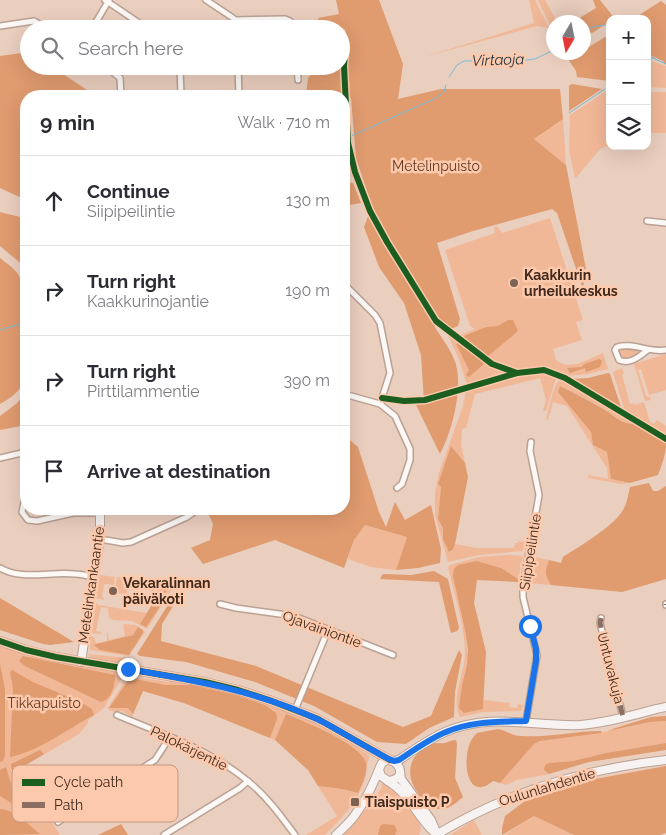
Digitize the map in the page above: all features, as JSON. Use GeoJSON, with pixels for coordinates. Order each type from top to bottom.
{"type":"FeatureCollection","features":[{"type":"Feature","properties":{"kind":"street"},"geometry":{"type":"LineString","coordinates":[[206,0],[235,20],[288,20]]}},
{"type":"Feature","properties":{"kind":"street"},"geometry":{"type":"LineString","coordinates":[[97,20],[107,1],[135,20]]}},
{"type":"Feature","properties":{"kind":"street"},"geometry":{"type":"LineString","coordinates":[[0,26],[20,23]]}},
{"type":"Feature","properties":{"kind":"street"},"geometry":{"type":"LineString","coordinates":[[116,75],[120,78],[121,90]]}},
{"type":"Feature","properties":{"kind":"street"},"geometry":{"type":"LineString","coordinates":[[180,75],[181,90]]}},
{"type":"Feature","properties":{"kind":"street"},"geometry":{"type":"LineString","coordinates":[[238,75],[239,90]]}},
{"type":"Feature","properties":{"kind":"street"},"geometry":{"type":"LineString","coordinates":[[298,75],[298,80]]}},
{"type":"Feature","properties":{"kind":"street"},"geometry":{"type":"LineString","coordinates":[[647,221],[666,223]]}},
{"type":"Feature","properties":{"kind":"street"},"geometry":{"type":"LineString","coordinates":[[350,290],[375,315],[380,324],[390,373],[380,404]]}},
{"type":"Feature","properties":{"kind":"street"},"geometry":{"type":"LineString","coordinates":[[648,350],[636,359],[627,362],[619,360],[615,350],[621,346],[648,350],[666,350]]}},
{"type":"Feature","properties":{"kind":"street"},"geometry":{"type":"LineString","coordinates":[[350,396],[380,404],[395,416],[410,449],[410,460],[402,484],[397,488]]}},
{"type":"Feature","properties":{"kind":"street","name":"Siipipeilintie"},"geometry":{"type":"LineString","coordinates":[[526,721],[537,655],[523,597],[523,586],[539,495],[530,451],[531,442]]}},
{"type":"Feature","properties":{"kind":"street"},"geometry":{"type":"LineString","coordinates":[[0,458],[20,453]]}},
{"type":"Feature","properties":{"kind":"street"},"geometry":{"type":"LineString","coordinates":[[24,515],[28,520],[37,521],[64,515]]}},
{"type":"Feature","properties":{"kind":"street","name":"Metelinkankaantie"},"geometry":{"type":"LineString","coordinates":[[81,662],[95,578],[100,539],[100,515]]}},
{"type":"Feature","properties":{"kind":"street"},"geometry":{"type":"LineString","coordinates":[[100,539],[123,543],[131,542],[190,515]]}},
{"type":"Feature","properties":{"kind":"street"},"geometry":{"type":"LineString","coordinates":[[0,568],[8,572],[21,574],[74,573],[95,578]]}},
{"type":"Feature","properties":{"kind":"street","name":"Ojavainiontie"},"geometry":{"type":"LineString","coordinates":[[220,604],[236,608],[288,614],[393,655]]}},
{"type":"Feature","properties":{"kind":"street","name":"Untuvakuja"},"geometry":{"type":"LineString","coordinates":[[601,618],[600,623],[623,717]]}},
{"type":"Feature","properties":{"kind":"street"},"geometry":{"type":"LineString","coordinates":[[295,710],[328,630]]}},
{"type":"Feature","properties":{"kind":"street"},"geometry":{"type":"LineString","coordinates":[[0,641],[26,650],[81,662],[205,682],[238,690],[318,719],[398,764],[401,779],[431,820],[436,835]]}},
{"type":"Feature","properties":{"kind":"street"},"geometry":{"type":"LineString","coordinates":[[336,835],[357,814],[384,762],[413,751],[431,739],[460,727],[488,722],[526,721],[581,725],[666,707]]}},
{"type":"Feature","properties":{"kind":"street","name":"Palokärjentie"},"geometry":{"type":"LineString","coordinates":[[117,715],[170,737],[224,763],[248,781],[268,800],[295,835]]}},
{"type":"Feature","properties":{"kind":"street"},"geometry":{"type":"LineString","coordinates":[[147,765],[162,752],[170,737]]}},
{"type":"Feature","properties":{"kind":"street"},"geometry":{"type":"LineString","coordinates":[[358,742],[373,756],[380,769],[381,776],[407,796],[436,835]]}},
{"type":"Feature","properties":{"kind":"street"},"geometry":{"type":"LineString","coordinates":[[368,794],[386,780],[396,779],[413,751]]}},
{"type":"Feature","properties":{"kind":"street","name":"Oulunlahdentie"},"geometry":{"type":"LineString","coordinates":[[436,835],[467,817],[517,794],[595,771],[641,762],[666,760]]}},
{"type":"Feature","properties":{"kind":"street"},"geometry":{"type":"LineString","coordinates":[[164,835],[237,790],[248,781]]}},
{"type":"Feature","properties":{"kind":"green space","name":"Metelinpuisto"},"geometry":{"type":"Polygon","coordinates":[[[336,0],[379,0],[403,64],[398,99],[441,89],[560,89],[563,119],[534,139],[566,165],[586,269],[583,289],[557,213],[552,209],[437,243],[460,319],[458,326],[451,329],[446,325],[434,326],[454,359],[458,381],[458,394],[453,421],[440,454],[416,405],[424,402],[421,355],[404,303],[379,267],[364,227],[372,206],[356,158],[350,90],[307,90],[308,78],[310,75],[350,75],[350,20],[318,20],[318,18],[339,14],[336,0]]]}},
{"type":"Feature","properties":{"kind":"green space"},"geometry":{"type":"Polygon","coordinates":[[[529,0],[535,0],[546,22],[546,28],[537,26],[424,57],[534,23],[529,0]]]}},
{"type":"Feature","properties":{"kind":"green space"},"geometry":{"type":"Polygon","coordinates":[[[538,0],[545,0],[553,15],[546,15],[546,17],[538,0]]]}},
{"type":"Feature","properties":{"kind":"green space"},"geometry":{"type":"Polygon","coordinates":[[[593,0],[600,0],[612,15],[606,15],[606,24],[591,34],[591,15],[584,15],[596,8],[593,0]]]}},
{"type":"Feature","properties":{"kind":"green space"},"geometry":{"type":"Polygon","coordinates":[[[661,1],[666,5],[666,65],[663,61],[651,57],[651,15],[639,15],[661,1]]]}},
{"type":"Feature","properties":{"kind":"green space"},"geometry":{"type":"Polygon","coordinates":[[[606,36],[606,81],[577,77],[576,71],[569,60],[591,60],[591,46],[606,36]]]}},
{"type":"Feature","properties":{"kind":"green space"},"geometry":{"type":"Polygon","coordinates":[[[20,53],[20,75],[64,75],[87,90],[20,90],[20,197],[0,188],[0,56],[20,53]]]}},
{"type":"Feature","properties":{"kind":"green space"},"geometry":{"type":"Polygon","coordinates":[[[651,61],[666,66],[666,88],[651,87],[651,61]]]}},
{"type":"Feature","properties":{"kind":"green space"},"geometry":{"type":"Polygon","coordinates":[[[572,84],[602,89],[569,111],[569,86],[572,84]]]}},
{"type":"Feature","properties":{"kind":"green space"},"geometry":{"type":"Polygon","coordinates":[[[606,91],[606,147],[600,149],[575,179],[569,149],[570,115],[606,91]]]}},
{"type":"Feature","properties":{"kind":"green space"},"geometry":{"type":"Polygon","coordinates":[[[651,92],[666,92],[666,133],[651,133],[651,92]]]}},
{"type":"Feature","properties":{"kind":"green space"},"geometry":{"type":"Polygon","coordinates":[[[563,119],[566,165],[534,139],[563,119]]]}},
{"type":"Feature","properties":{"kind":"green space"},"geometry":{"type":"Polygon","coordinates":[[[350,183],[353,183],[361,203],[350,205],[350,183]]]}},
{"type":"Feature","properties":{"kind":"green space"},"geometry":{"type":"Polygon","coordinates":[[[0,212],[20,217],[20,263],[0,246],[0,212]]]}},
{"type":"Feature","properties":{"kind":"green space","name":"Kaakkurin urheilukeskus"},"geometry":{"type":"Polygon","coordinates":[[[550,218],[583,320],[576,322],[582,340],[553,349],[556,360],[567,365],[574,364],[603,353],[608,369],[566,376],[546,370],[531,369],[517,371],[493,363],[457,336],[475,329],[470,326],[445,250],[495,233],[494,227],[497,226],[502,233],[550,218]]]}},
{"type":"Feature","properties":{"kind":"green space"},"geometry":{"type":"Polygon","coordinates":[[[0,258],[12,267],[20,279],[20,388],[0,404],[0,258]]]}},
{"type":"Feature","properties":{"kind":"green space"},"geometry":{"type":"Polygon","coordinates":[[[508,320],[513,320],[518,331],[487,357],[468,344],[464,336],[486,327],[498,326],[508,320]]]}},
{"type":"Feature","properties":{"kind":"green space"},"geometry":{"type":"Polygon","coordinates":[[[445,329],[491,365],[510,373],[467,385],[459,359],[445,329]]]}},
{"type":"Feature","properties":{"kind":"green space"},"geometry":{"type":"Polygon","coordinates":[[[458,343],[484,364],[469,377],[466,375],[469,370],[456,344],[458,343]]]}},
{"type":"Feature","properties":{"kind":"green space"},"geometry":{"type":"Polygon","coordinates":[[[623,348],[637,350],[640,353],[623,359],[618,353],[623,348]]]}},
{"type":"Feature","properties":{"kind":"green space"},"geometry":{"type":"Polygon","coordinates":[[[666,354],[666,390],[649,395],[641,369],[638,370],[646,396],[650,397],[651,400],[645,401],[634,364],[666,354]]]}},
{"type":"Feature","properties":{"kind":"green space"},"geometry":{"type":"Polygon","coordinates":[[[599,359],[602,361],[600,367],[586,372],[585,368],[570,373],[567,368],[582,367],[584,364],[599,359]]]}},
{"type":"Feature","properties":{"kind":"green space"},"geometry":{"type":"Polygon","coordinates":[[[622,368],[624,373],[622,375],[630,404],[634,403],[635,405],[644,402],[650,422],[654,424],[657,420],[666,426],[666,436],[625,411],[613,373],[622,368]]]}},
{"type":"Feature","properties":{"kind":"green space"},"geometry":{"type":"Polygon","coordinates":[[[527,372],[546,372],[556,375],[546,411],[543,411],[546,400],[540,378],[475,394],[466,428],[462,429],[461,445],[465,463],[451,446],[441,487],[438,519],[443,528],[443,539],[453,549],[455,544],[476,548],[514,548],[515,543],[519,541],[525,542],[523,551],[479,555],[448,562],[435,515],[435,493],[439,473],[463,406],[466,390],[527,372]]]}},
{"type":"Feature","properties":{"kind":"green space"},"geometry":{"type":"Polygon","coordinates":[[[610,374],[621,407],[619,408],[571,380],[588,378],[610,374]]]}},
{"type":"Feature","properties":{"kind":"green space"},"geometry":{"type":"Polygon","coordinates":[[[561,378],[666,440],[666,443],[633,424],[620,421],[603,408],[560,386],[558,392],[591,432],[593,445],[607,452],[611,479],[630,483],[621,484],[588,478],[588,475],[608,479],[607,468],[567,406],[553,402],[548,420],[546,419],[553,392],[561,378]]]}},
{"type":"Feature","properties":{"kind":"green space"},"geometry":{"type":"Polygon","coordinates":[[[560,386],[602,408],[620,421],[633,424],[666,443],[665,455],[658,475],[630,483],[611,479],[607,452],[593,445],[591,432],[558,392],[560,386]]]}},
{"type":"Feature","properties":{"kind":"green space"},"geometry":{"type":"Polygon","coordinates":[[[20,400],[20,426],[0,430],[0,416],[20,400]]]}},
{"type":"Feature","properties":{"kind":"green space"},"geometry":{"type":"Polygon","coordinates":[[[350,440],[358,447],[379,512],[386,527],[395,502],[405,520],[431,505],[441,549],[440,563],[396,570],[407,537],[365,525],[354,540],[344,568],[275,540],[203,564],[191,548],[210,540],[213,524],[209,515],[350,515],[350,440]]]}},
{"type":"Feature","properties":{"kind":"green space"},"geometry":{"type":"Polygon","coordinates":[[[451,446],[465,463],[468,477],[455,544],[449,552],[443,539],[443,528],[438,519],[441,487],[438,484],[451,446]]]}},
{"type":"Feature","properties":{"kind":"green space"},"geometry":{"type":"Polygon","coordinates":[[[649,483],[653,491],[658,491],[666,486],[666,579],[622,592],[551,585],[546,573],[549,560],[561,563],[563,557],[596,536],[612,523],[626,505],[630,487],[649,483]]]}},
{"type":"Feature","properties":{"kind":"green space"},"geometry":{"type":"Polygon","coordinates":[[[365,525],[407,537],[396,570],[371,567],[348,559],[354,540],[365,525]]]}},
{"type":"Feature","properties":{"kind":"green space"},"geometry":{"type":"Polygon","coordinates":[[[523,556],[518,579],[501,568],[477,561],[465,630],[468,657],[462,685],[460,708],[483,709],[484,700],[510,703],[509,707],[517,708],[518,704],[523,705],[521,711],[483,712],[460,717],[457,697],[465,653],[463,628],[448,567],[479,557],[523,556]]]}},
{"type":"Feature","properties":{"kind":"green space"},"geometry":{"type":"Polygon","coordinates":[[[532,558],[549,560],[546,573],[551,585],[528,583],[532,558]]]}},
{"type":"Feature","properties":{"kind":"green space"},"geometry":{"type":"Polygon","coordinates":[[[477,561],[501,568],[518,579],[518,582],[477,580],[474,603],[486,652],[483,709],[464,713],[459,708],[468,650],[453,576],[454,569],[458,565],[477,561]]]}},
{"type":"Feature","properties":{"kind":"green space"},"geometry":{"type":"Polygon","coordinates":[[[434,571],[448,579],[459,628],[451,633],[439,582],[380,579],[383,574],[411,575],[434,571]]]}},
{"type":"Feature","properties":{"kind":"green space"},"geometry":{"type":"Polygon","coordinates":[[[100,575],[115,577],[113,594],[111,591],[113,585],[104,585],[103,600],[96,598],[100,575]]]}},
{"type":"Feature","properties":{"kind":"green space"},"geometry":{"type":"Polygon","coordinates":[[[117,577],[169,586],[172,589],[147,629],[132,621],[113,620],[109,618],[108,608],[101,607],[96,631],[101,632],[101,634],[91,633],[96,603],[98,605],[147,613],[140,624],[143,626],[159,593],[165,589],[152,584],[129,581],[127,594],[114,593],[117,577]]]}},
{"type":"Feature","properties":{"kind":"green space"},"geometry":{"type":"Polygon","coordinates":[[[148,584],[158,585],[163,589],[169,587],[165,593],[161,591],[159,593],[163,602],[146,627],[140,624],[155,600],[148,584]]]}},
{"type":"Feature","properties":{"kind":"green space"},"geometry":{"type":"Polygon","coordinates":[[[173,597],[178,598],[162,624],[161,641],[256,666],[403,727],[431,716],[459,650],[462,655],[455,692],[454,717],[429,728],[406,744],[377,742],[314,706],[255,682],[186,662],[140,656],[137,654],[173,597]]]}},
{"type":"Feature","properties":{"kind":"green space"},"geometry":{"type":"Polygon","coordinates":[[[0,598],[74,642],[43,644],[0,630],[0,598]]]}},
{"type":"Feature","properties":{"kind":"green space"},"geometry":{"type":"Polygon","coordinates":[[[123,625],[136,625],[143,630],[133,635],[93,646],[100,650],[131,653],[129,656],[90,650],[90,636],[94,637],[96,643],[107,641],[107,631],[109,640],[125,636],[123,625]]]}},
{"type":"Feature","properties":{"kind":"green space"},"geometry":{"type":"Polygon","coordinates":[[[138,627],[143,630],[143,633],[129,655],[100,650],[93,645],[133,635],[138,627]]]}},
{"type":"Feature","properties":{"kind":"green space"},"geometry":{"type":"Polygon","coordinates":[[[143,630],[145,632],[131,653],[143,630]]]}},
{"type":"Feature","properties":{"kind":"green space","name":"Tikkapuisto"},"geometry":{"type":"Polygon","coordinates":[[[0,644],[125,672],[104,708],[88,720],[88,723],[79,734],[26,765],[12,765],[12,822],[52,822],[60,835],[0,835],[0,644]]]}},
{"type":"Feature","properties":{"kind":"green space"},"geometry":{"type":"Polygon","coordinates":[[[88,654],[126,658],[128,661],[127,665],[92,660],[88,654]]]}},
{"type":"Feature","properties":{"kind":"green space"},"geometry":{"type":"Polygon","coordinates":[[[23,656],[115,675],[112,691],[108,698],[101,702],[25,666],[19,661],[23,656]]]}},
{"type":"Feature","properties":{"kind":"green space"},"geometry":{"type":"Polygon","coordinates":[[[0,664],[5,689],[5,755],[3,761],[0,762],[0,664]]]}},
{"type":"Feature","properties":{"kind":"green space"},"geometry":{"type":"Polygon","coordinates":[[[12,670],[33,682],[80,702],[92,709],[94,715],[43,745],[10,757],[13,688],[10,672],[12,670]]]}},
{"type":"Feature","properties":{"kind":"green space"},"geometry":{"type":"Polygon","coordinates":[[[128,676],[169,682],[184,682],[214,688],[267,703],[320,725],[370,756],[362,787],[343,816],[325,835],[306,835],[337,816],[318,786],[358,793],[363,756],[336,737],[286,715],[275,740],[184,703],[143,691],[132,717],[122,711],[115,712],[109,710],[108,708],[128,676]]]}},
{"type":"Feature","properties":{"kind":"green space"},"geometry":{"type":"Polygon","coordinates":[[[130,678],[165,685],[192,685],[236,695],[265,705],[276,713],[277,719],[270,738],[184,703],[143,691],[133,714],[128,708],[109,708],[130,678]]]}},
{"type":"Feature","properties":{"kind":"green space"},"geometry":{"type":"Polygon","coordinates":[[[286,714],[331,734],[354,748],[362,756],[366,763],[366,771],[358,793],[318,786],[308,770],[275,740],[286,714]]]}},
{"type":"Feature","properties":{"kind":"green space"},"geometry":{"type":"Polygon","coordinates":[[[666,716],[666,721],[612,729],[651,717],[666,716]]]}},
{"type":"Feature","properties":{"kind":"green space"},"geometry":{"type":"Polygon","coordinates":[[[666,721],[666,743],[606,753],[573,761],[549,763],[544,770],[549,774],[517,780],[506,785],[500,783],[534,744],[540,741],[602,733],[612,729],[666,721]]]}},
{"type":"Feature","properties":{"kind":"green space"},"geometry":{"type":"Polygon","coordinates":[[[498,729],[521,736],[591,731],[601,731],[602,733],[540,741],[534,744],[500,783],[493,781],[484,786],[477,787],[472,783],[467,769],[470,743],[477,733],[498,729]]]}},
{"type":"Feature","properties":{"kind":"green space"},"geometry":{"type":"Polygon","coordinates":[[[456,740],[455,778],[463,797],[449,807],[437,809],[432,807],[417,792],[413,785],[410,770],[415,756],[421,750],[435,743],[456,740]]]}},
{"type":"Feature","properties":{"kind":"green space"},"geometry":{"type":"Polygon","coordinates":[[[666,743],[666,750],[589,762],[549,774],[544,770],[545,765],[549,763],[573,761],[606,753],[666,743]]]}},
{"type":"Feature","properties":{"kind":"green space"},"geometry":{"type":"Polygon","coordinates":[[[40,750],[44,754],[26,765],[12,765],[12,769],[11,764],[40,750]]]}},
{"type":"Feature","properties":{"kind":"green space"},"geometry":{"type":"Polygon","coordinates":[[[666,766],[666,833],[660,835],[574,835],[534,816],[502,835],[505,816],[529,798],[584,781],[666,766]]]}},
{"type":"Feature","properties":{"kind":"green space"},"geometry":{"type":"Polygon","coordinates":[[[6,767],[12,786],[12,803],[0,796],[0,770],[6,767]]]}},
{"type":"Feature","properties":{"kind":"green space"},"geometry":{"type":"Polygon","coordinates":[[[381,784],[393,786],[413,811],[419,822],[419,835],[340,835],[366,810],[382,787],[381,784]]]}},
{"type":"Feature","properties":{"kind":"green space"},"geometry":{"type":"Polygon","coordinates":[[[0,809],[12,812],[12,822],[26,822],[40,834],[0,835],[0,809]]]}},
{"type":"Feature","properties":{"kind":"green space"},"geometry":{"type":"Polygon","coordinates":[[[534,816],[574,835],[504,835],[534,816]]]}},
{"type":"Feature","properties":{"kind":"green space"},"geometry":{"type":"Polygon","coordinates":[[[474,820],[482,835],[450,835],[474,820]]]}},
{"type":"Feature","properties":{"kind":"green space"},"geometry":{"type":"Polygon","coordinates":[[[121,824],[128,835],[98,835],[121,824]]]}},
{"type":"Feature","properties":{"kind":"green space"},"geometry":{"type":"Polygon","coordinates":[[[383,824],[394,825],[397,830],[395,835],[378,835],[380,826],[383,824]]]}},
{"type":"Feature","properties":{"kind":"waterway","name":"Virtaoja"},"geometry":{"type":"LineString","coordinates":[[591,28],[606,25]]}},
{"type":"Feature","properties":{"kind":"waterway","name":"Virtaoja"},"geometry":{"type":"LineString","coordinates":[[449,77],[457,65],[464,61],[527,60],[535,59],[546,54]]}},
{"type":"Feature","properties":{"kind":"waterway","name":"Virtaoja"},"geometry":{"type":"LineString","coordinates":[[651,56],[666,64]]}},
{"type":"Feature","properties":{"kind":"waterway","name":"Virtaoja"},"geometry":{"type":"LineString","coordinates":[[649,60],[653,58]]}},
{"type":"Feature","properties":{"kind":"waterway","name":"Virtaoja"},"geometry":{"type":"LineString","coordinates":[[351,136],[434,99],[444,92],[446,85]]}},
{"type":"Feature","properties":{"kind":"waterway"},"geometry":{"type":"LineString","coordinates":[[569,113],[605,89]]}},
{"type":"Feature","properties":{"kind":"waterway","name":"Virtaoja"},"geometry":{"type":"LineString","coordinates":[[0,330],[20,324]]}},
{"type":"Feature","properties":{"kind":"marked path"},"geometry":{"type":"LineString","coordinates":[[601,618],[600,623],[623,717]]}},
{"type":"Feature","properties":{"kind":"cycle path"},"geometry":{"type":"LineString","coordinates":[[344,75],[345,90]]}},
{"type":"Feature","properties":{"kind":"cycle path"},"geometry":{"type":"LineString","coordinates":[[350,151],[355,172],[370,211],[436,321],[492,364],[517,373]]}},
{"type":"Feature","properties":{"kind":"cycle path"},"geometry":{"type":"LineString","coordinates":[[382,398],[404,401],[425,400],[517,373],[544,370],[565,378],[666,439]]}},
{"type":"Feature","properties":{"kind":"cycle path"},"geometry":{"type":"LineString","coordinates":[[0,641],[26,650],[56,657],[205,682],[238,690],[318,719],[390,760]]}},
{"type":"Feature","properties":{"kind":"place","name":"Kaakkurin urheilukeskus"},"geometry":{"type":"Point","coordinates":[514,283]}},
{"type":"Feature","properties":{"kind":"place","name":"Vekaralinnan päiväkoti"},"geometry":{"type":"Point","coordinates":[113,591]}},
{"type":"Feature","properties":{"kind":"place","name":"Tiaispuisto P"},"geometry":{"type":"Point","coordinates":[355,802]}},
{"type":"Feature","properties":{"kind":"route"},"geometry":{"type":"LineString","coordinates":[[128,669],[205,682],[269,700],[318,719],[394,761],[399,760],[431,739],[460,727],[488,722],[526,721],[537,655],[530,626]]}}]}
